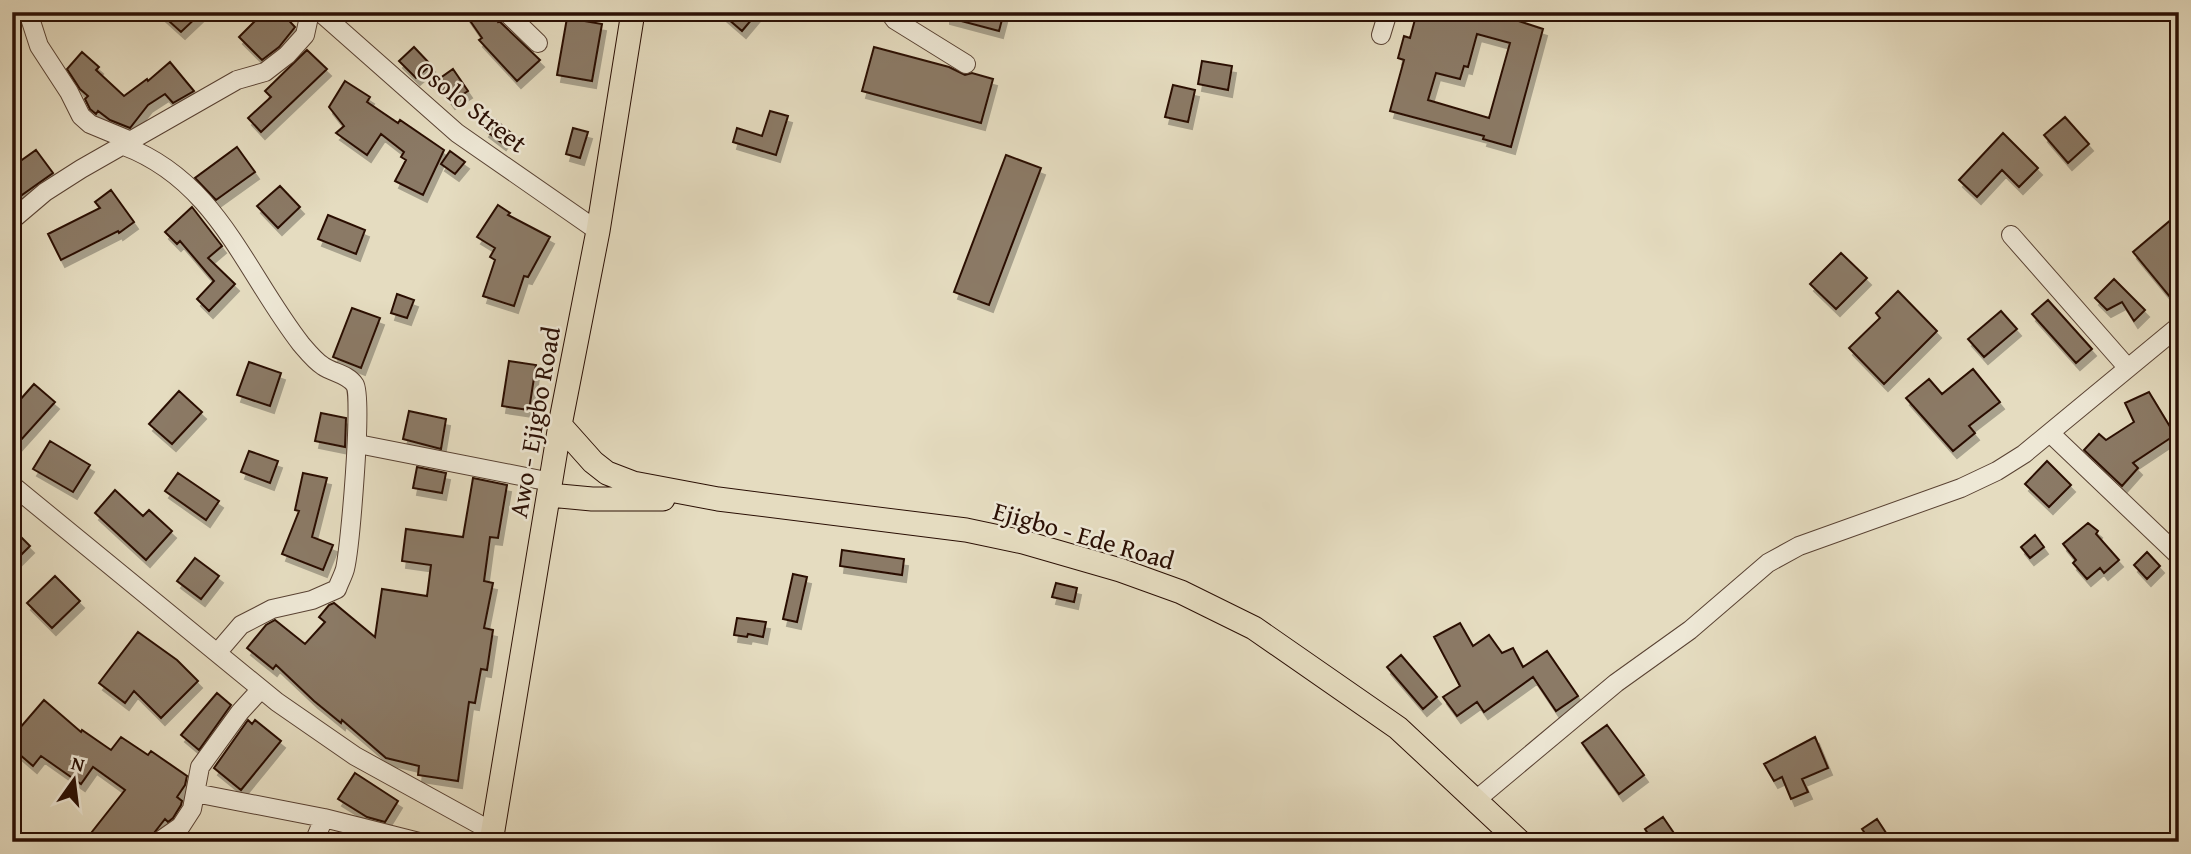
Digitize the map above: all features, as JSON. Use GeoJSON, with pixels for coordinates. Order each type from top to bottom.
{"type":"FeatureCollection","features":[{"type":"Feature","properties":{"kind":"main road","name":"Awo - Ejigbo Road"},"geometry":{"type":"LineString","coordinates":[[492,837],[560,425],[598,231],[633,12]]}},
{"type":"Feature","properties":{"kind":"main road","name":"Ejigbo - Ede Road"},"geometry":{"type":"LineString","coordinates":[[560,425],[593,462],[607,473],[634,483],[719,499],[966,530],[1023,542],[1120,570],[1181,592],[1254,628],[1398,728],[1520,842]]}},
{"type":"Feature","properties":{"kind":"main road","name":"Ejigbo - Ede Road"},"geometry":{"type":"LineString","coordinates":[[550,489],[592,499],[719,499]]}},
{"type":"Feature","properties":{"kind":"street"},"geometry":{"type":"LineString","coordinates":[[28,12],[40,46],[81,116],[90,124],[143,152],[175,173],[197,192],[246,259],[302,345],[322,366],[344,375],[355,385],[359,400],[358,444],[345,569],[337,589],[312,600],[272,609],[241,625],[217,653]]}},
{"type":"Feature","properties":{"kind":"street"},"geometry":{"type":"LineString","coordinates":[[12,220],[45,192],[80,169],[237,80],[265,72],[287,55],[305,35],[310,12]]}},
{"type":"Feature","properties":{"kind":"street","name":"Osolo Street"},"geometry":{"type":"LineString","coordinates":[[320,12],[457,133],[598,231]]}},
{"type":"Feature","properties":{"kind":"street"},"geometry":{"type":"LineString","coordinates":[[506,12],[538,43]]}},
{"type":"Feature","properties":{"kind":"street"},"geometry":{"type":"LineString","coordinates":[[890,12],[895,20],[966,64]]}},
{"type":"Feature","properties":{"kind":"street"},"geometry":{"type":"LineString","coordinates":[[1381,35],[1388,12]]}},
{"type":"Feature","properties":{"kind":"street"},"geometry":{"type":"LineString","coordinates":[[2011,235],[2127,367]]}},
{"type":"Feature","properties":{"kind":"street"},"geometry":{"type":"LineString","coordinates":[[1476,800],[1616,683],[1690,630],[1768,563],[1799,546],[1961,488],[1997,471],[2050,433],[2179,326]]}},
{"type":"Feature","properties":{"kind":"street"},"geometry":{"type":"LineString","coordinates":[[2050,433],[2179,556]]}},
{"type":"Feature","properties":{"kind":"street"},"geometry":{"type":"LineString","coordinates":[[358,444],[550,489]]}},
{"type":"Feature","properties":{"kind":"street"},"geometry":{"type":"LineString","coordinates":[[12,485],[261,689],[355,756],[492,837]]}},
{"type":"Feature","properties":{"kind":"street"},"geometry":{"type":"LineString","coordinates":[[162,842],[181,826],[192,809],[200,767],[240,712],[261,689]]}},
{"type":"Feature","properties":{"kind":"street"},"geometry":{"type":"LineString","coordinates":[[195,793],[324,818],[419,842]]}},
{"type":"Feature","properties":{"kind":"street"},"geometry":{"type":"LineString","coordinates":[[314,842],[324,818]]}},
{"type":"Feature","properties":{"kind":"building"},"geometry":{"type":"Polygon","coordinates":[[[159,12],[202,12],[181,32],[159,12]]]}},
{"type":"Feature","properties":{"kind":"building"},"geometry":{"type":"Polygon","coordinates":[[[264,12],[281,12],[295,27],[279,47],[262,60],[239,37],[264,12]]]}},
{"type":"Feature","properties":{"kind":"building"},"geometry":{"type":"Polygon","coordinates":[[[464,12],[491,12],[498,22],[540,60],[517,81],[479,40],[482,38],[464,12]]]}},
{"type":"Feature","properties":{"kind":"building"},"geometry":{"type":"Polygon","coordinates":[[[720,12],[758,12],[742,31],[720,12]]]}},
{"type":"Feature","properties":{"kind":"building"},"geometry":{"type":"Polygon","coordinates":[[[946,12],[1004,12],[999,31],[946,17],[946,12]]]}},
{"type":"Feature","properties":{"kind":"building"},"geometry":{"type":"Polygon","coordinates":[[[1417,12],[1491,12],[1543,29],[1511,147],[1483,139],[1484,136],[1390,111],[1404,60],[1398,58],[1404,36],[1410,38],[1417,12]],[[1477,34],[1468,67],[1464,66],[1460,79],[1436,73],[1428,100],[1489,118],[1510,43],[1477,34]]]}},
{"type":"Feature","properties":{"kind":"building"},"geometry":{"type":"Polygon","coordinates":[[[567,18],[602,24],[592,81],[557,75],[567,18]]]}},
{"type":"Feature","properties":{"kind":"building"},"geometry":{"type":"Polygon","coordinates":[[[414,47],[431,65],[416,78],[399,61],[414,47]]]}},
{"type":"Feature","properties":{"kind":"building"},"geometry":{"type":"Polygon","coordinates":[[[874,47],[949,67],[965,75],[972,73],[993,79],[981,123],[862,91],[874,47]]]}},
{"type":"Feature","properties":{"kind":"building"},"geometry":{"type":"Polygon","coordinates":[[[307,50],[327,69],[261,132],[248,118],[271,97],[265,91],[307,50]]]}},
{"type":"Feature","properties":{"kind":"building"},"geometry":{"type":"Polygon","coordinates":[[[82,52],[99,67],[96,70],[124,96],[147,79],[148,81],[170,62],[194,91],[173,103],[165,94],[148,105],[130,128],[90,109],[85,99],[88,96],[67,69],[82,52]]]}},
{"type":"Feature","properties":{"kind":"building"},"geometry":{"type":"Polygon","coordinates":[[[1202,61],[1232,66],[1228,90],[1198,84],[1202,61]]]}},
{"type":"Feature","properties":{"kind":"building"},"geometry":{"type":"Polygon","coordinates":[[[453,69],[468,91],[451,102],[436,81],[453,69]]]}},
{"type":"Feature","properties":{"kind":"building"},"geometry":{"type":"Polygon","coordinates":[[[345,81],[370,97],[367,102],[398,123],[400,120],[444,150],[423,195],[395,181],[406,160],[401,157],[404,152],[381,134],[367,155],[336,133],[344,126],[329,107],[345,81]]]}},
{"type":"Feature","properties":{"kind":"building"},"geometry":{"type":"Polygon","coordinates":[[[1173,85],[1195,90],[1188,122],[1165,117],[1173,85]]]}},
{"type":"Feature","properties":{"kind":"building"},"geometry":{"type":"Polygon","coordinates":[[[770,111],[788,116],[776,155],[733,142],[737,128],[762,136],[770,111]]]}},
{"type":"Feature","properties":{"kind":"building"},"geometry":{"type":"Polygon","coordinates":[[[2065,117],[2089,144],[2068,163],[2044,135],[2065,117]]]}},
{"type":"Feature","properties":{"kind":"building"},"geometry":{"type":"Polygon","coordinates":[[[494,119],[510,132],[502,143],[485,130],[494,119]]]}},
{"type":"Feature","properties":{"kind":"building"},"geometry":{"type":"Polygon","coordinates":[[[573,128],[588,132],[580,158],[566,154],[573,128]]]}},
{"type":"Feature","properties":{"kind":"building"},"geometry":{"type":"Polygon","coordinates":[[[2003,133],[2038,168],[2019,187],[2002,170],[1977,197],[1959,180],[2003,133]]]}},
{"type":"Feature","properties":{"kind":"building"},"geometry":{"type":"Polygon","coordinates":[[[237,147],[255,172],[216,200],[195,178],[237,147]]]}},
{"type":"Feature","properties":{"kind":"building"},"geometry":{"type":"Polygon","coordinates":[[[36,150],[53,173],[12,202],[12,167],[36,150]]]}},
{"type":"Feature","properties":{"kind":"building"},"geometry":{"type":"Polygon","coordinates":[[[450,151],[465,162],[455,174],[441,164],[450,151]]]}},
{"type":"Feature","properties":{"kind":"building"},"geometry":{"type":"Polygon","coordinates":[[[1006,155],[1041,168],[989,305],[954,292],[1006,155]]]}},
{"type":"Feature","properties":{"kind":"building"},"geometry":{"type":"Polygon","coordinates":[[[280,186],[300,207],[278,228],[257,206],[280,186]]]}},
{"type":"Feature","properties":{"kind":"building"},"geometry":{"type":"Polygon","coordinates":[[[111,190],[134,222],[119,233],[118,231],[61,260],[48,234],[100,208],[95,202],[111,190]]]}},
{"type":"Feature","properties":{"kind":"building"},"geometry":{"type":"Polygon","coordinates":[[[498,205],[510,213],[508,215],[550,237],[528,277],[524,276],[514,306],[483,296],[495,260],[490,257],[495,248],[477,237],[498,205]]]}},
{"type":"Feature","properties":{"kind":"building"},"geometry":{"type":"Polygon","coordinates":[[[192,207],[222,246],[208,258],[235,284],[209,311],[197,299],[214,281],[180,241],[177,244],[165,232],[192,207]]]}},
{"type":"Feature","properties":{"kind":"building"},"geometry":{"type":"Polygon","coordinates":[[[2179,213],[2179,308],[2133,252],[2179,213]]]}},
{"type":"Feature","properties":{"kind":"building"},"geometry":{"type":"Polygon","coordinates":[[[328,215],[365,230],[356,254],[318,239],[328,215]]]}},
{"type":"Feature","properties":{"kind":"building"},"geometry":{"type":"Polygon","coordinates":[[[1841,253],[1867,278],[1836,309],[1810,284],[1841,253]]]}},
{"type":"Feature","properties":{"kind":"building"},"geometry":{"type":"Polygon","coordinates":[[[2114,279],[2145,310],[2134,321],[2122,302],[2107,310],[2095,298],[2114,279]]]}},
{"type":"Feature","properties":{"kind":"building"},"geometry":{"type":"Polygon","coordinates":[[[1898,291],[1937,331],[1884,384],[1849,348],[1880,318],[1876,313],[1898,291]]]}},
{"type":"Feature","properties":{"kind":"building"},"geometry":{"type":"Polygon","coordinates":[[[397,294],[414,300],[407,318],[391,313],[397,294]]]}},
{"type":"Feature","properties":{"kind":"building"},"geometry":{"type":"Polygon","coordinates":[[[2048,300],[2092,349],[2076,363],[2032,314],[2048,300]]]}},
{"type":"Feature","properties":{"kind":"building"},"geometry":{"type":"Polygon","coordinates":[[[352,308],[380,318],[361,368],[333,357],[352,308]]]}},
{"type":"Feature","properties":{"kind":"building"},"geometry":{"type":"Polygon","coordinates":[[[2001,311],[2017,329],[1984,357],[1968,339],[2001,311]]]}},
{"type":"Feature","properties":{"kind":"building"},"geometry":{"type":"Polygon","coordinates":[[[509,361],[536,365],[529,410],[502,406],[509,361]]]}},
{"type":"Feature","properties":{"kind":"building"},"geometry":{"type":"Polygon","coordinates":[[[249,362],[281,373],[270,406],[237,395],[249,362]]]}},
{"type":"Feature","properties":{"kind":"building"},"geometry":{"type":"Polygon","coordinates":[[[1973,369],[2000,402],[1969,426],[1975,433],[1953,451],[1906,398],[1929,379],[1942,394],[1973,369]]]}},
{"type":"Feature","properties":{"kind":"building"},"geometry":{"type":"Polygon","coordinates":[[[34,384],[55,402],[12,450],[12,409],[34,384]]]}},
{"type":"Feature","properties":{"kind":"building"},"geometry":{"type":"Polygon","coordinates":[[[179,391],[202,412],[172,444],[149,424],[179,391]]]}},
{"type":"Feature","properties":{"kind":"building"},"geometry":{"type":"Polygon","coordinates":[[[2149,392],[2175,435],[2133,463],[2138,468],[2122,486],[2084,450],[2099,434],[2106,440],[2134,422],[2125,403],[2149,392]]]}},
{"type":"Feature","properties":{"kind":"building"},"geometry":{"type":"Polygon","coordinates":[[[409,411],[446,419],[441,449],[403,439],[409,411]]]}},
{"type":"Feature","properties":{"kind":"building"},"geometry":{"type":"Polygon","coordinates":[[[321,413],[346,418],[345,447],[315,441],[321,413]]]}},
{"type":"Feature","properties":{"kind":"building"},"geometry":{"type":"Polygon","coordinates":[[[50,441],[90,465],[73,492],[33,469],[50,441]]]}},
{"type":"Feature","properties":{"kind":"building"},"geometry":{"type":"Polygon","coordinates":[[[249,451],[278,461],[270,483],[241,472],[249,451]]]}},
{"type":"Feature","properties":{"kind":"building"},"geometry":{"type":"Polygon","coordinates":[[[2047,461],[2071,485],[2049,507],[2025,484],[2047,461]]]}},
{"type":"Feature","properties":{"kind":"building"},"geometry":{"type":"Polygon","coordinates":[[[417,467],[446,473],[442,493],[413,488],[417,467]]]}},
{"type":"Feature","properties":{"kind":"building"},"geometry":{"type":"Polygon","coordinates":[[[178,473],[219,501],[206,520],[165,491],[178,473]]]}},
{"type":"Feature","properties":{"kind":"building"},"geometry":{"type":"Polygon","coordinates":[[[303,473],[327,478],[312,537],[333,545],[323,570],[282,554],[299,511],[295,510],[303,473]]]}},
{"type":"Feature","properties":{"kind":"building"},"geometry":{"type":"Polygon","coordinates":[[[473,478],[507,485],[498,538],[490,537],[484,581],[493,583],[484,628],[493,630],[487,670],[481,669],[475,703],[469,702],[458,781],[418,775],[419,766],[386,758],[342,720],[341,723],[314,701],[276,665],[273,669],[247,648],[266,625],[275,620],[305,644],[325,622],[319,617],[334,603],[375,637],[382,589],[427,596],[431,565],[402,561],[406,529],[463,537],[473,478]]]}},
{"type":"Feature","properties":{"kind":"building"},"geometry":{"type":"Polygon","coordinates":[[[115,490],[143,516],[149,510],[172,531],[146,560],[95,513],[115,490]]]}},
{"type":"Feature","properties":{"kind":"building"},"geometry":{"type":"Polygon","coordinates":[[[2088,523],[2098,531],[2096,534],[2119,560],[2104,573],[2100,568],[2087,579],[2073,563],[2076,560],[2063,544],[2088,523]]]}},
{"type":"Feature","properties":{"kind":"building"},"geometry":{"type":"Polygon","coordinates":[[[12,528],[30,546],[12,564],[12,528]]]}},
{"type":"Feature","properties":{"kind":"building"},"geometry":{"type":"Polygon","coordinates":[[[2035,535],[2044,547],[2030,558],[2021,547],[2035,535]]]}},
{"type":"Feature","properties":{"kind":"building"},"geometry":{"type":"Polygon","coordinates":[[[842,550],[904,559],[902,575],[840,566],[842,550]]]}},
{"type":"Feature","properties":{"kind":"building"},"geometry":{"type":"Polygon","coordinates":[[[2147,552],[2160,566],[2147,579],[2134,565],[2147,552]]]}},
{"type":"Feature","properties":{"kind":"building"},"geometry":{"type":"Polygon","coordinates":[[[195,558],[219,576],[201,599],[177,581],[195,558]]]}},
{"type":"Feature","properties":{"kind":"building"},"geometry":{"type":"Polygon","coordinates":[[[793,574],[807,577],[797,622],[783,619],[793,574]]]}},
{"type":"Feature","properties":{"kind":"building"},"geometry":{"type":"Polygon","coordinates":[[[55,576],[80,601],[52,628],[27,603],[55,576]]]}},
{"type":"Feature","properties":{"kind":"building"},"geometry":{"type":"Polygon","coordinates":[[[1056,583],[1077,588],[1074,602],[1052,597],[1056,583]]]}},
{"type":"Feature","properties":{"kind":"building"},"geometry":{"type":"Polygon","coordinates":[[[737,618],[766,622],[763,637],[734,635],[737,618]]]}},
{"type":"Feature","properties":{"kind":"building"},"geometry":{"type":"Polygon","coordinates":[[[1460,623],[1473,646],[1489,635],[1502,653],[1513,648],[1523,667],[1547,651],[1578,696],[1556,711],[1533,677],[1484,712],[1477,702],[1457,716],[1443,697],[1460,686],[1434,637],[1460,623]]]}},
{"type":"Feature","properties":{"kind":"building"},"geometry":{"type":"Polygon","coordinates":[[[138,632],[177,660],[198,681],[161,718],[134,691],[125,703],[99,683],[138,632]]]}},
{"type":"Feature","properties":{"kind":"building"},"geometry":{"type":"Polygon","coordinates":[[[1401,655],[1437,697],[1423,709],[1387,667],[1401,655]]]}},
{"type":"Feature","properties":{"kind":"building"},"geometry":{"type":"Polygon","coordinates":[[[217,693],[231,705],[199,750],[181,735],[217,693]]]}},
{"type":"Feature","properties":{"kind":"building"},"geometry":{"type":"Polygon","coordinates":[[[44,700],[81,732],[82,730],[111,750],[121,737],[148,755],[151,751],[187,776],[177,797],[182,801],[181,805],[173,818],[168,822],[165,819],[147,842],[84,842],[125,790],[93,767],[81,784],[41,756],[33,766],[12,748],[12,737],[44,700]]]}},
{"type":"Feature","properties":{"kind":"building"},"geometry":{"type":"Polygon","coordinates":[[[248,720],[252,724],[255,720],[281,741],[241,790],[214,768],[248,720]]]}},
{"type":"Feature","properties":{"kind":"building"},"geometry":{"type":"Polygon","coordinates":[[[1607,725],[1644,775],[1619,794],[1582,743],[1607,725]]]}},
{"type":"Feature","properties":{"kind":"building"},"geometry":{"type":"Polygon","coordinates":[[[1815,737],[1828,768],[1802,779],[1808,792],[1791,799],[1782,777],[1774,781],[1764,764],[1815,737]]]}},
{"type":"Feature","properties":{"kind":"building"},"geometry":{"type":"Polygon","coordinates":[[[355,773],[398,801],[385,822],[367,817],[338,799],[355,773]]]}},
{"type":"Feature","properties":{"kind":"building"},"geometry":{"type":"Polygon","coordinates":[[[1663,817],[1680,842],[1653,842],[1645,829],[1663,817]]]}},
{"type":"Feature","properties":{"kind":"building"},"geometry":{"type":"Polygon","coordinates":[[[1877,819],[1892,842],[1871,842],[1862,829],[1877,819]]]}}]}
